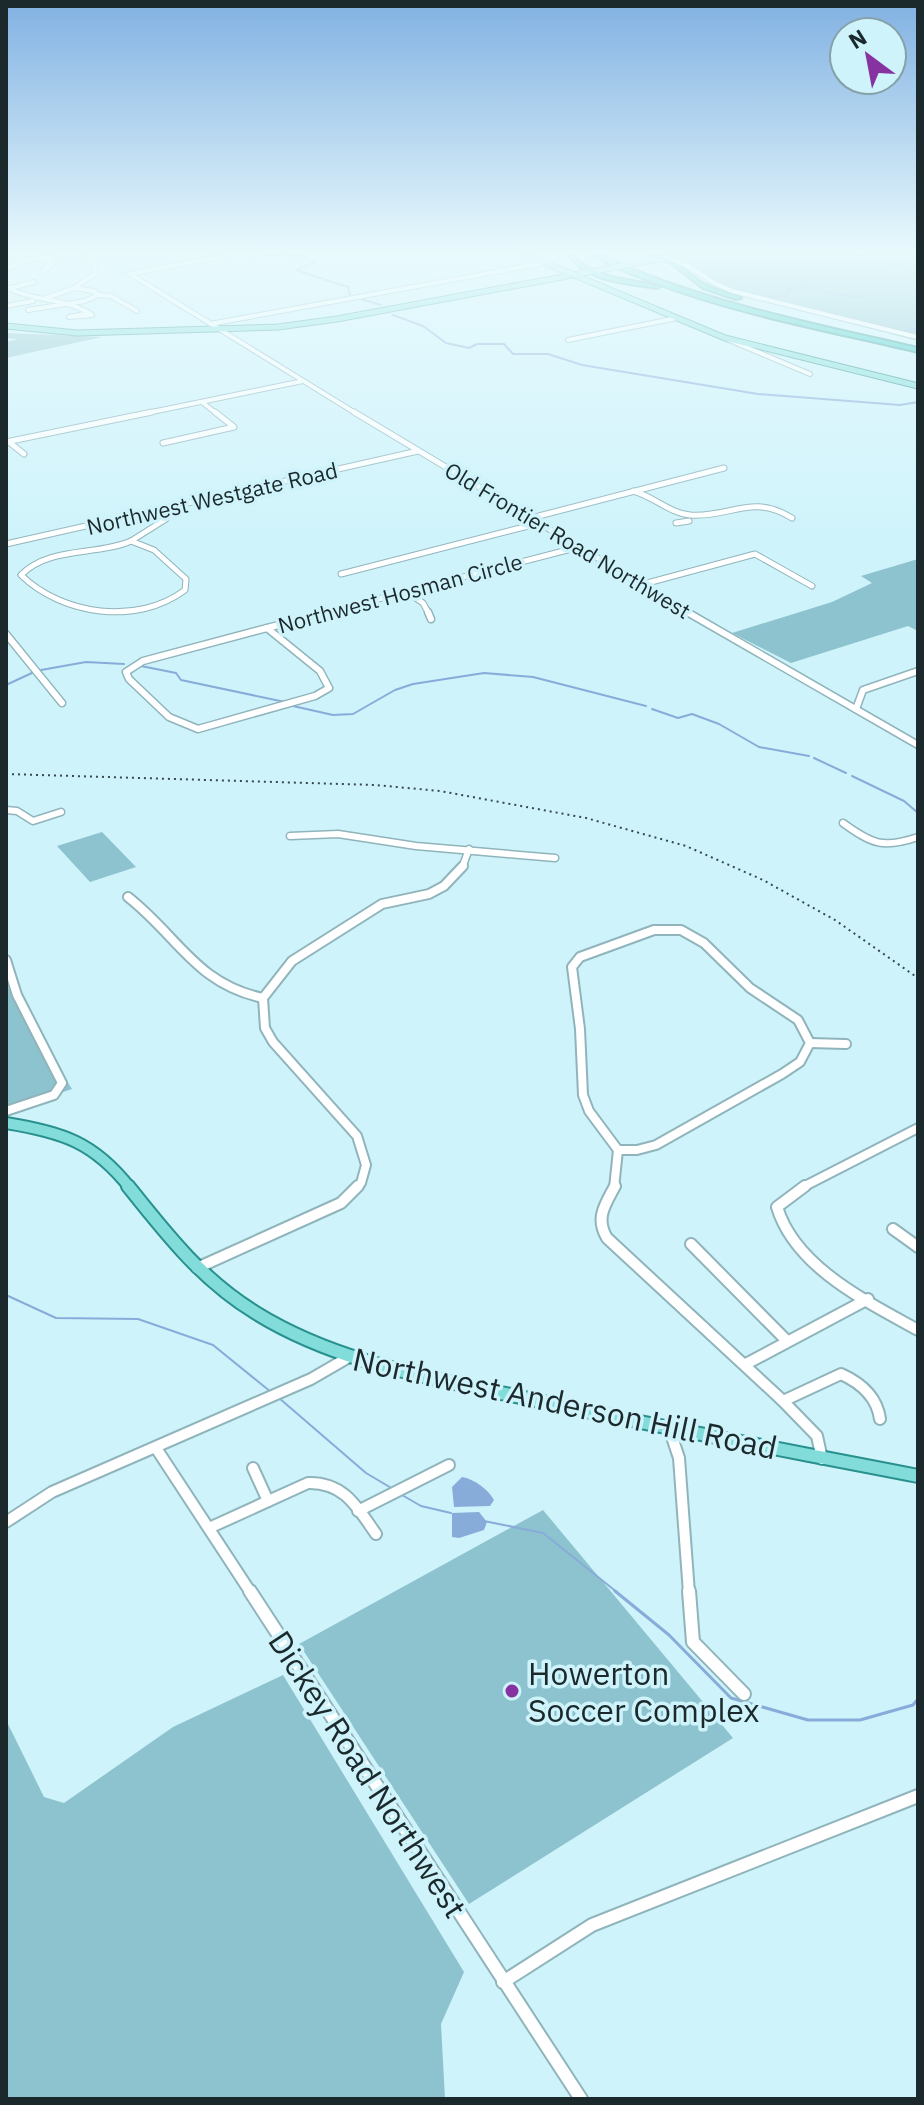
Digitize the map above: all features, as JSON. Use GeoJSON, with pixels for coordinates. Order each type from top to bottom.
{"type":"FeatureCollection","features":[{"type":"Feature","properties":{"kind":"main road"},"geometry":{"type":"LineString","coordinates":[[786,353],[918,386]]}},
{"type":"Feature","properties":{"kind":"main road","name":"Northwest Anderson Hill Road"},"geometry":{"type":"LineString","coordinates":[[6,1123],[62,1134],[100,1153],[116,1168],[169,1239],[196,1268],[260,1314],[349,1357],[669,1428],[918,1476]]}},
{"type":"Feature","properties":{"kind":"street","name":"Old Frontier Road Northwest"},"geometry":{"type":"LineString","coordinates":[[258,353],[640,585],[918,745]]}},
{"type":"Feature","properties":{"kind":"street"},"geometry":{"type":"LineString","coordinates":[[761,353],[810,374]]}},
{"type":"Feature","properties":{"kind":"street"},"geometry":{"type":"LineString","coordinates":[[8,442],[303,381]]}},
{"type":"Feature","properties":{"kind":"street"},"geometry":{"type":"LineString","coordinates":[[163,443],[234,427],[202,402]]}},
{"type":"Feature","properties":{"kind":"street"},"geometry":{"type":"LineString","coordinates":[[8,442],[24,454]]}},
{"type":"Feature","properties":{"kind":"street","name":"Northwest Westgate Road"},"geometry":{"type":"LineString","coordinates":[[6,544],[418,451]]}},
{"type":"Feature","properties":{"kind":"street"},"geometry":{"type":"LineString","coordinates":[[531,518],[724,468]]}},
{"type":"Feature","properties":{"kind":"street"},"geometry":{"type":"LineString","coordinates":[[632,491],[643,493],[675,512],[690,515],[759,504],[780,510],[792,518]]}},
{"type":"Feature","properties":{"kind":"street"},"geometry":{"type":"LineString","coordinates":[[131,541],[157,552],[186,579],[185,590],[170,599],[129,611],[93,612],[66,605],[21,575],[28,566],[39,561],[97,552],[131,541],[166,519],[169,508]]}},
{"type":"Feature","properties":{"kind":"street"},"geometry":{"type":"LineString","coordinates":[[676,523],[689,521]]}},
{"type":"Feature","properties":{"kind":"street"},"geometry":{"type":"LineString","coordinates":[[341,574],[540,523]]}},
{"type":"Feature","properties":{"kind":"street","name":"Northwest Hosman Circle"},"geometry":{"type":"LineString","coordinates":[[267,628],[320,671],[329,688],[315,696],[198,729],[172,721],[129,679],[126,672],[134,664],[267,628],[579,547]]}},
{"type":"Feature","properties":{"kind":"street"},"geometry":{"type":"LineString","coordinates":[[640,585],[755,554],[812,586]]}},
{"type":"Feature","properties":{"kind":"street"},"geometry":{"type":"LineString","coordinates":[[407,592],[423,603],[431,619]]}},
{"type":"Feature","properties":{"kind":"street"},"geometry":{"type":"LineString","coordinates":[[6,634],[62,703]]}},
{"type":"Feature","properties":{"kind":"street"},"geometry":{"type":"LineString","coordinates":[[856,709],[863,690],[918,671]]}},
{"type":"Feature","properties":{"kind":"street"},"geometry":{"type":"LineString","coordinates":[[6,810],[17,811],[33,821],[61,812]]}},
{"type":"Feature","properties":{"kind":"street"},"geometry":{"type":"LineString","coordinates":[[843,823],[879,846],[888,847],[918,837]]}},
{"type":"Feature","properties":{"kind":"street"},"geometry":{"type":"LineString","coordinates":[[290,836],[338,834],[416,846],[555,858]]}},
{"type":"Feature","properties":{"kind":"street"},"geometry":{"type":"LineString","coordinates":[[196,1268],[341,1203],[361,1183],[366,1165],[357,1136],[273,1042],[265,1028],[263,998],[292,961],[382,904],[429,894],[444,886],[461,871],[469,849]]}},
{"type":"Feature","properties":{"kind":"street"},"geometry":{"type":"LineString","coordinates":[[128,897],[153,917],[212,981],[247,997],[263,998]]}},
{"type":"Feature","properties":{"kind":"street"},"geometry":{"type":"LineString","coordinates":[[810,1043],[798,1020],[750,988],[704,943],[681,930],[654,930],[580,957],[572,967],[580,1029],[583,1095],[589,1111],[618,1150],[617,1182],[600,1216],[601,1228],[607,1238],[746,1364],[817,1436],[822,1459]]}},
{"type":"Feature","properties":{"kind":"street"},"geometry":{"type":"LineString","coordinates":[[6,960],[17,995],[62,1086],[54,1096],[16,1105],[6,1111]]}},
{"type":"Feature","properties":{"kind":"street"},"geometry":{"type":"LineString","coordinates":[[810,1043],[846,1044]]}},
{"type":"Feature","properties":{"kind":"street"},"geometry":{"type":"LineString","coordinates":[[618,1150],[637,1150],[656,1145],[773,1080],[800,1062],[810,1043]]}},
{"type":"Feature","properties":{"kind":"street"},"geometry":{"type":"LineString","coordinates":[[918,1128],[799,1189],[777,1207],[787,1235],[799,1248],[868,1299],[918,1330]]}},
{"type":"Feature","properties":{"kind":"street"},"geometry":{"type":"LineString","coordinates":[[893,1229],[918,1247]]}},
{"type":"Feature","properties":{"kind":"street"},"geometry":{"type":"LineString","coordinates":[[691,1244],[786,1340]]}},
{"type":"Feature","properties":{"kind":"street"},"geometry":{"type":"LineString","coordinates":[[746,1364],[868,1299]]}},
{"type":"Feature","properties":{"kind":"street"},"geometry":{"type":"LineString","coordinates":[[6,1522],[52,1492],[311,1379],[349,1357]]}},
{"type":"Feature","properties":{"kind":"street"},"geometry":{"type":"LineString","coordinates":[[783,1401],[841,1374],[854,1380],[878,1403],[880,1419]]}},
{"type":"Feature","properties":{"kind":"street"},"geometry":{"type":"LineString","coordinates":[[669,1428],[679,1458],[693,1642],[744,1694]]}},
{"type":"Feature","properties":{"kind":"street","name":"Dickey Road Northwest"},"geometry":{"type":"LineString","coordinates":[[156,1448],[581,2099]]}},
{"type":"Feature","properties":{"kind":"street"},"geometry":{"type":"LineString","coordinates":[[358,1511],[449,1465]]}},
{"type":"Feature","properties":{"kind":"street"},"geometry":{"type":"LineString","coordinates":[[253,1468],[268,1501]]}},
{"type":"Feature","properties":{"kind":"street"},"geometry":{"type":"LineString","coordinates":[[209,1528],[308,1483],[324,1481],[342,1489],[376,1534]]}},
{"type":"Feature","properties":{"kind":"street"},"geometry":{"type":"LineString","coordinates":[[503,1982],[592,1925],[918,1796]]}},
{"type":"Feature","properties":{"kind":"shaded area"},"geometry":{"type":"Polygon","coordinates":[[[6,353],[28,353],[6,358],[6,353]]]}},
{"type":"Feature","properties":{"kind":"shaded area"},"geometry":{"type":"Polygon","coordinates":[[[918,559],[918,631],[908,626],[791,663],[732,633],[832,602],[872,583],[861,576],[918,559]]]}},
{"type":"Feature","properties":{"kind":"shaded area"},"geometry":{"type":"Polygon","coordinates":[[[102,832],[136,867],[90,882],[57,846],[102,832]]]}},
{"type":"Feature","properties":{"kind":"shaded area"},"geometry":{"type":"Polygon","coordinates":[[[6,984],[72,1089],[6,1111],[6,984]]]}},
{"type":"Feature","properties":{"kind":"shaded area"},"geometry":{"type":"Polygon","coordinates":[[[462,1477],[476,1482],[488,1492],[494,1500],[490,1506],[454,1507],[452,1487],[462,1477]]]}},
{"type":"Feature","properties":{"kind":"shaded area","name":"Howerton Soccer Complex"},"geometry":{"type":"Polygon","coordinates":[[[543,1510],[733,1738],[469,1904],[299,1644],[543,1510]]]}},
{"type":"Feature","properties":{"kind":"shaded area"},"geometry":{"type":"Polygon","coordinates":[[[479,1512],[487,1522],[484,1530],[459,1538],[452,1537],[452,1513],[479,1512]]]}},
{"type":"Feature","properties":{"kind":"shaded area"},"geometry":{"type":"Polygon","coordinates":[[[283,1675],[464,1972],[441,2024],[445,2099],[6,2099],[6,1720],[44,1797],[64,1803],[173,1727],[283,1675]]]}},
{"type":"Feature","properties":{"kind":"waterway"},"geometry":{"type":"LineString","coordinates":[[512,353],[548,354],[582,365],[758,394],[900,405],[918,402]]}},
{"type":"Feature","properties":{"kind":"waterway"},"geometry":{"type":"LineString","coordinates":[[41,670],[86,662],[124,664]]}},
{"type":"Feature","properties":{"kind":"waterway"},"geometry":{"type":"LineString","coordinates":[[141,666],[176,673],[181,680],[285,702]]}},
{"type":"Feature","properties":{"kind":"waterway"},"geometry":{"type":"LineString","coordinates":[[6,685],[34,672]]}},
{"type":"Feature","properties":{"kind":"waterway"},"geometry":{"type":"LineString","coordinates":[[293,706],[333,715],[353,714],[395,690],[413,684],[484,673],[533,677],[646,706]]}},
{"type":"Feature","properties":{"kind":"waterway"},"geometry":{"type":"LineString","coordinates":[[652,709],[678,718],[692,714],[719,724],[759,747],[809,756]]}},
{"type":"Feature","properties":{"kind":"waterway"},"geometry":{"type":"LineString","coordinates":[[814,758],[846,773]]}},
{"type":"Feature","properties":{"kind":"waterway"},"geometry":{"type":"LineString","coordinates":[[852,776],[904,801],[918,813]]}},
{"type":"Feature","properties":{"kind":"waterway"},"geometry":{"type":"LineString","coordinates":[[6,1295],[56,1318],[138,1319],[213,1345],[271,1392]]}},
{"type":"Feature","properties":{"kind":"waterway"},"geometry":{"type":"LineString","coordinates":[[279,1398],[366,1473],[393,1489]]}},
{"type":"Feature","properties":{"kind":"waterway"},"geometry":{"type":"LineString","coordinates":[[402,1495],[421,1506],[451,1513]]}},
{"type":"Feature","properties":{"kind":"waterway"},"geometry":{"type":"LineString","coordinates":[[484,1521],[543,1533],[618,1593]]}},
{"type":"Feature","properties":{"kind":"waterway"},"geometry":{"type":"LineString","coordinates":[[615,1591],[669,1635],[731,1698],[808,1720],[860,1720],[913,1705],[918,1699]]}},
{"type":"Feature","properties":{"kind":"railway"},"geometry":{"type":"LineString","coordinates":[[6,774],[375,785],[440,791],[586,818],[686,846],[763,880],[835,920],[918,978]]}},
{"type":"Feature","properties":{"kind":"place","name":"Howerton Soccer Complex"},"geometry":{"type":"Point","coordinates":[512,1691]}}]}
